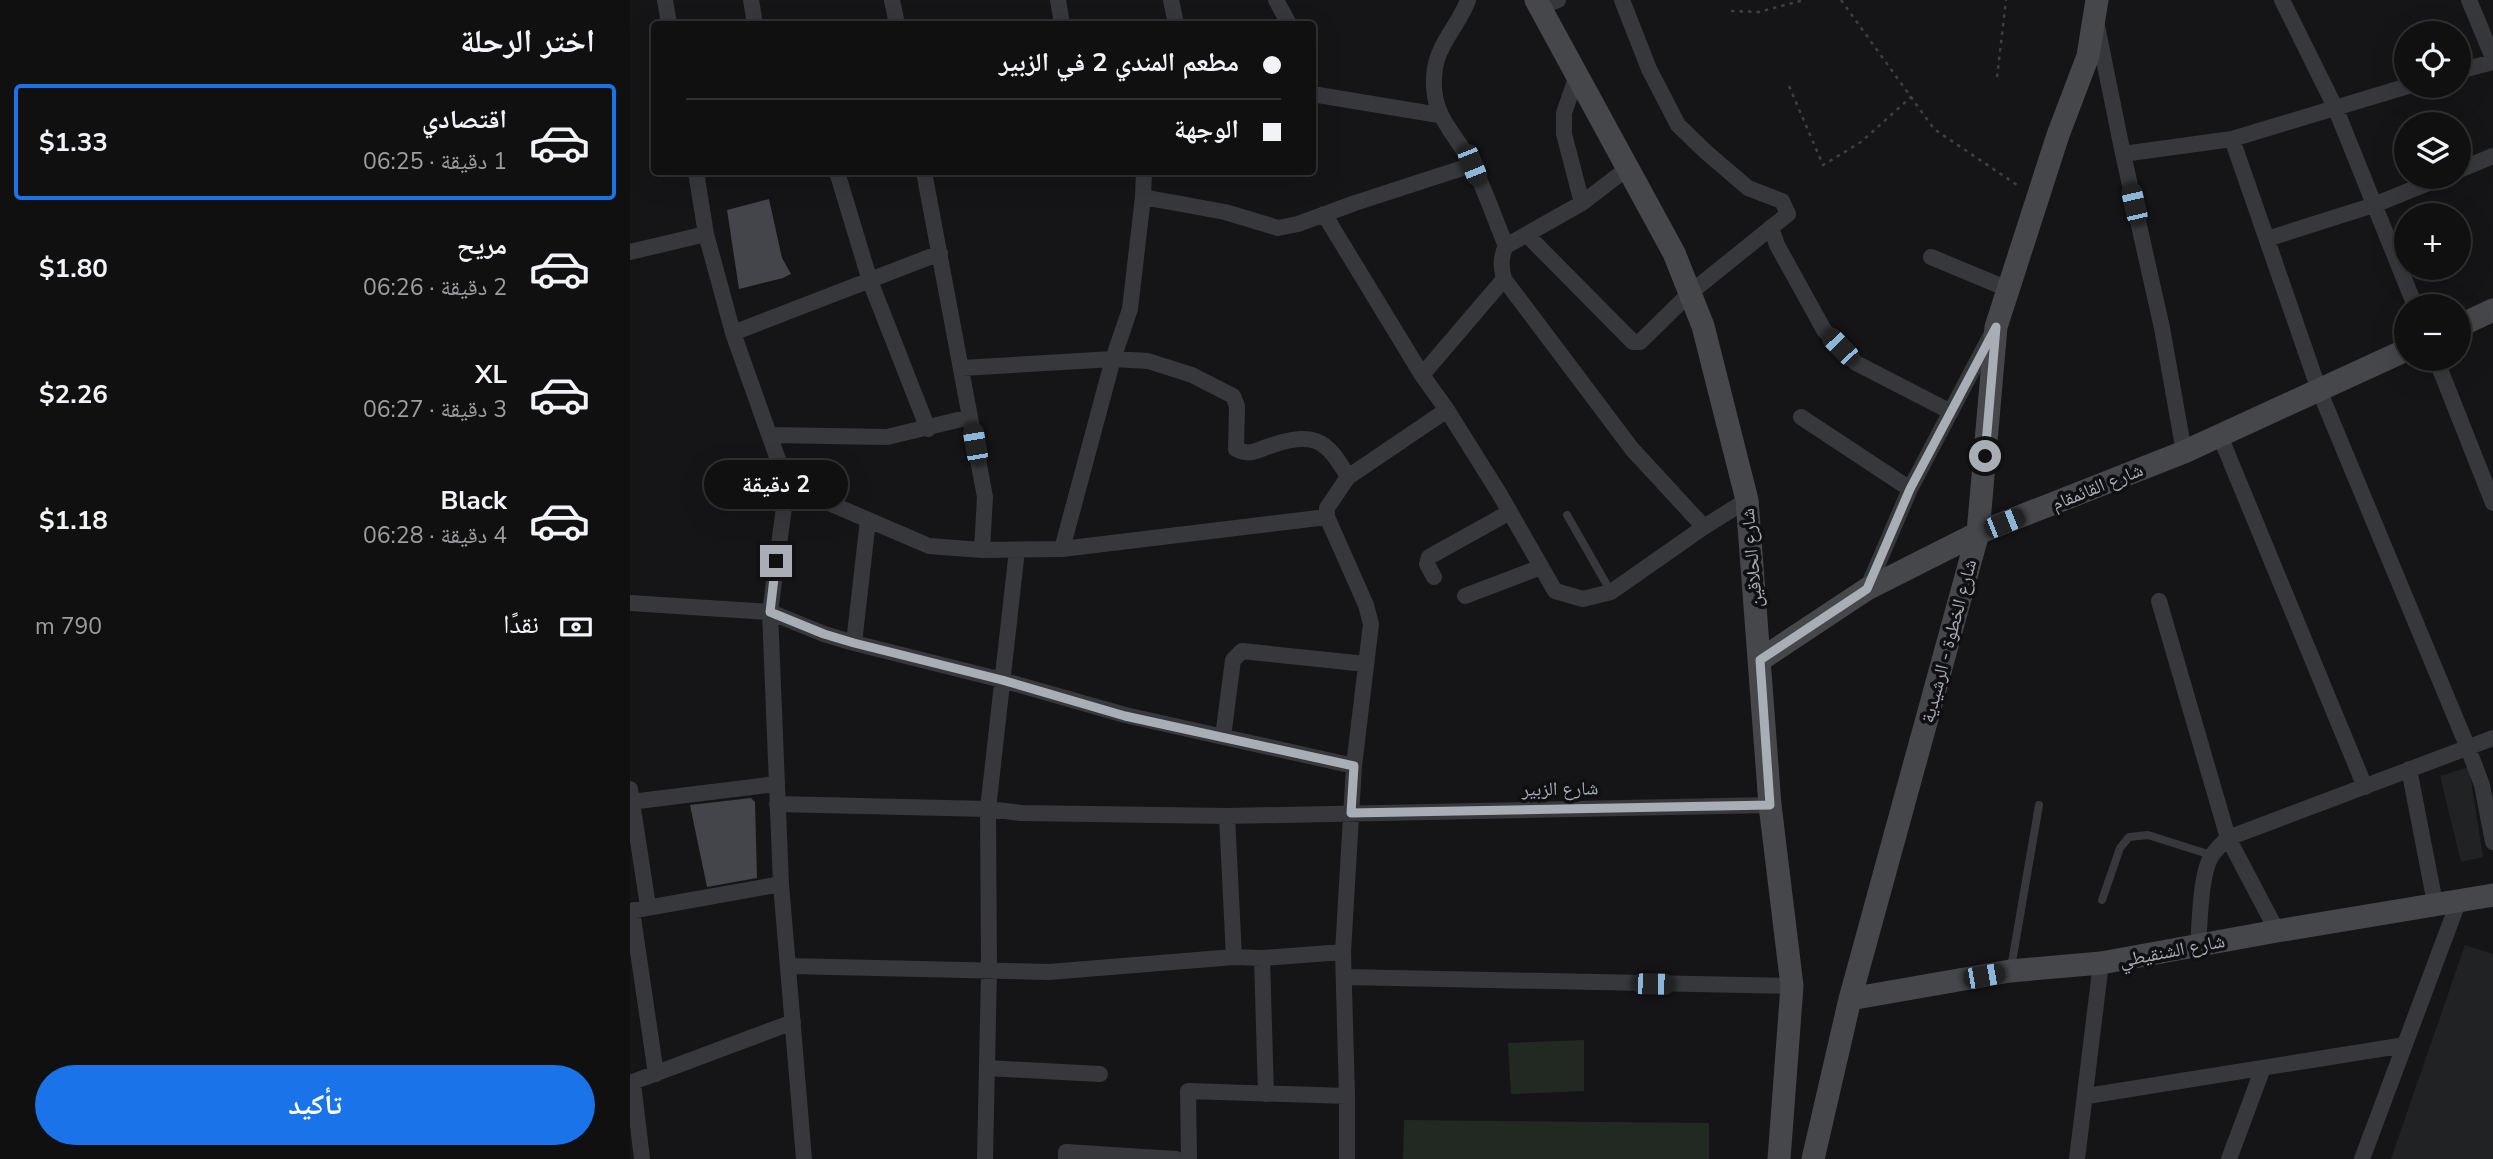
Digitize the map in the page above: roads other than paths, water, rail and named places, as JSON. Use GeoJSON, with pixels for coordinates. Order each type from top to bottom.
{"type":"FeatureCollection","features":[{"type":"Feature","properties":{"kind":"main road","name":"شارع الحلاقين"},"geometry":{"type":"LineString","coordinates":[[1545,2],[1577,75],[1674,253],[1703,326],[1746,500],[1770,805],[1792,986],[1779,1159]]}},
{"type":"Feature","properties":{"kind":"main road","name":"شارع الخطوة - الرشيدية"},"geometry":{"type":"LineString","coordinates":[[1814,1159],[1850,999],[1978,533],[1996,327],[2058,135],[2088,56],[2096,8]]}},
{"type":"Feature","properties":{"kind":"main road"},"geometry":{"type":"LineString","coordinates":[[2471,320],[2493,310]]}},
{"type":"Feature","properties":{"kind":"main road","name":"شارع القائمقام"},"geometry":{"type":"LineString","coordinates":[[1760,660],[1867,589],[1978,533],[2184,452],[2394,356]]}},
{"type":"Feature","properties":{"kind":"main road","name":"شارع الشنقيطي"},"geometry":{"type":"LineString","coordinates":[[1850,999],[2010,971],[2101,964],[2435,903],[2493,895]]}},
{"type":"Feature","properties":{"kind":"street"},"geometry":{"type":"LineString","coordinates":[[665,0],[668,21]]}},
{"type":"Feature","properties":{"kind":"street"},"geometry":{"type":"LineString","coordinates":[[751,0],[754,21]]}},
{"type":"Feature","properties":{"kind":"street"},"geometry":{"type":"LineString","coordinates":[[892,0],[896,21]]}},
{"type":"Feature","properties":{"kind":"street"},"geometry":{"type":"LineString","coordinates":[[1058,0],[1062,21]]}},
{"type":"Feature","properties":{"kind":"street"},"geometry":{"type":"LineString","coordinates":[[1171,0],[1175,21]]}},
{"type":"Feature","properties":{"kind":"street"},"geometry":{"type":"LineString","coordinates":[[1276,0],[1287,21]]}},
{"type":"Feature","properties":{"kind":"street"},"geometry":{"type":"LineString","coordinates":[[1468,0],[1460,20],[1440,51],[1435,68],[1438,115],[1472,165],[1506,246]]}},
{"type":"Feature","properties":{"kind":"street"},"geometry":{"type":"LineString","coordinates":[[1527,235],[1633,342],[1640,342],[1690,293],[1788,214],[1782,201],[1748,188],[1678,125],[1649,69],[1622,0]]}},
{"type":"Feature","properties":{"kind":"street"},"geometry":{"type":"LineString","coordinates":[[2282,0],[2335,107],[2410,294]]}},
{"type":"Feature","properties":{"kind":"street"},"geometry":{"type":"LineString","coordinates":[[2469,0],[2493,60],[2471,67]]}},
{"type":"Feature","properties":{"kind":"street"},"geometry":{"type":"LineString","coordinates":[[2096,8],[2123,154],[2162,328],[2184,452]]}},
{"type":"Feature","properties":{"kind":"street"},"geometry":{"type":"LineString","coordinates":[[1577,75],[1564,113],[1564,134],[1582,203]]}},
{"type":"Feature","properties":{"kind":"street"},"geometry":{"type":"LineString","coordinates":[[2123,154],[2232,139],[2394,90]]}},
{"type":"Feature","properties":{"kind":"street"},"geometry":{"type":"LineString","coordinates":[[1316,95],[1438,115]]}},
{"type":"Feature","properties":{"kind":"street"},"geometry":{"type":"LineString","coordinates":[[2232,139],[2319,390],[2482,785],[2493,842]]}},
{"type":"Feature","properties":{"kind":"street"},"geometry":{"type":"LineString","coordinates":[[2471,165],[2493,156]]}},
{"type":"Feature","properties":{"kind":"street"},"geometry":{"type":"LineString","coordinates":[[1143,197],[1225,212],[1278,228],[1298,225],[1472,165]]}},
{"type":"Feature","properties":{"kind":"street"},"geometry":{"type":"LineString","coordinates":[[1628,168],[1582,203],[1506,246],[1500,258],[1504,279],[1632,449],[1704,527]]}},
{"type":"Feature","properties":{"kind":"street"},"geometry":{"type":"LineString","coordinates":[[696,175],[706,234],[733,333],[787,485],[770,612],[776,804],[804,1159]]}},
{"type":"Feature","properties":{"kind":"street"},"geometry":{"type":"LineString","coordinates":[[838,175],[870,281],[928,429]]}},
{"type":"Feature","properties":{"kind":"street"},"geometry":{"type":"LineString","coordinates":[[925,175],[985,497],[982,550]]}},
{"type":"Feature","properties":{"kind":"street"},"geometry":{"type":"LineString","coordinates":[[1062,549],[1113,359],[1130,309],[1144,175]]}},
{"type":"Feature","properties":{"kind":"street"},"geometry":{"type":"LineString","coordinates":[[2267,239],[2374,205],[2413,189]]}},
{"type":"Feature","properties":{"kind":"street"},"geometry":{"type":"LineString","coordinates":[[1324,214],[1422,375],[1510,512],[1555,591],[1583,599],[1611,592],[1746,500]]}},
{"type":"Feature","properties":{"kind":"street"},"geometry":{"type":"LineString","coordinates":[[1771,227],[1777,245],[1824,330],[1840,347],[1856,363],[1951,412]]}},
{"type":"Feature","properties":{"kind":"street"},"geometry":{"type":"LineString","coordinates":[[630,252],[706,234]]}},
{"type":"Feature","properties":{"kind":"street"},"geometry":{"type":"LineString","coordinates":[[733,333],[940,253]]}},
{"type":"Feature","properties":{"kind":"street"},"geometry":{"type":"LineString","coordinates":[[1931,257],[2008,289]]}},
{"type":"Feature","properties":{"kind":"street"},"geometry":{"type":"LineString","coordinates":[[1422,375],[1504,279]]}},
{"type":"Feature","properties":{"kind":"street"},"geometry":{"type":"LineString","coordinates":[[1867,589],[1910,489],[1996,327]]}},
{"type":"Feature","properties":{"kind":"street"},"geometry":{"type":"LineString","coordinates":[[962,368],[1113,359],[1148,361],[1192,375],[1233,396],[1237,406],[1236,449],[1243,453],[1253,453],[1302,438],[1318,442],[1332,450],[1349,477]]}},
{"type":"Feature","properties":{"kind":"street"},"geometry":{"type":"LineString","coordinates":[[2441,371],[2493,503]]}},
{"type":"Feature","properties":{"kind":"street"},"geometry":{"type":"LineString","coordinates":[[1347,1159],[1348,1096],[1343,952],[1354,766],[1371,624],[1366,605],[1327,517],[1327,508],[1349,477],[1447,411]]}},
{"type":"Feature","properties":{"kind":"street"},"geometry":{"type":"LineString","coordinates":[[769,435],[887,437],[970,417]]}},
{"type":"Feature","properties":{"kind":"street"},"geometry":{"type":"LineString","coordinates":[[1801,417],[1910,489]]}},
{"type":"Feature","properties":{"kind":"street"},"geometry":{"type":"LineString","coordinates":[[2220,436],[2365,787]]}},
{"type":"Feature","properties":{"kind":"street"},"geometry":{"type":"LineString","coordinates":[[787,485],[929,546],[982,550],[1062,549],[1327,517]]}},
{"type":"Feature","properties":{"kind":"street"},"geometry":{"type":"LineString","coordinates":[[1434,577],[1427,564],[1429,557],[1510,512]]}},
{"type":"Feature","properties":{"kind":"street"},"geometry":{"type":"LineString","coordinates":[[854,643],[868,520]]}},
{"type":"Feature","properties":{"kind":"street"},"geometry":{"type":"LineString","coordinates":[[985,1159],[989,972],[988,809],[1017,550]]}},
{"type":"Feature","properties":{"kind":"street"},"geometry":{"type":"LineString","coordinates":[[1465,596],[1541,567]]}},
{"type":"Feature","properties":{"kind":"street"},"geometry":{"type":"LineString","coordinates":[[2159,601],[2228,838],[2277,931]]}},
{"type":"Feature","properties":{"kind":"street"},"geometry":{"type":"LineString","coordinates":[[630,603],[770,612],[854,643],[1002,680],[1125,716],[1354,766]]}},
{"type":"Feature","properties":{"kind":"street"},"geometry":{"type":"LineString","coordinates":[[1223,737],[1233,660],[1242,651],[1366,664]]}},
{"type":"Feature","properties":{"kind":"street"},"geometry":{"type":"LineString","coordinates":[[2198,945],[2203,891],[2211,855],[2228,838],[2493,738]]}},
{"type":"Feature","properties":{"kind":"street"},"geometry":{"type":"LineString","coordinates":[[2409,769],[2435,903]]}},
{"type":"Feature","properties":{"kind":"street"},"geometry":{"type":"LineString","coordinates":[[630,801],[776,784]]}},
{"type":"Feature","properties":{"kind":"street"},"geometry":{"type":"LineString","coordinates":[[630,789],[648,906]]}},
{"type":"Feature","properties":{"kind":"street","name":"شارع الزبير"},"geometry":{"type":"LineString","coordinates":[[776,804],[988,809],[1021,813],[1227,816],[1770,805]]}},
{"type":"Feature","properties":{"kind":"street"},"geometry":{"type":"LineString","coordinates":[[1227,816],[1234,957]]}},
{"type":"Feature","properties":{"kind":"street"},"geometry":{"type":"LineString","coordinates":[[656,1074],[631,911],[781,884]]}},
{"type":"Feature","properties":{"kind":"street"},"geometry":{"type":"LineString","coordinates":[[2362,1159],[2459,900]]}},
{"type":"Feature","properties":{"kind":"street"},"geometry":{"type":"LineString","coordinates":[[789,966],[1049,972],[1234,957],[1262,958],[1343,952]]}},
{"type":"Feature","properties":{"kind":"street"},"geometry":{"type":"LineString","coordinates":[[1262,958],[1266,1094]]}},
{"type":"Feature","properties":{"kind":"street"},"geometry":{"type":"LineString","coordinates":[[2077,1159],[2087,1096],[2101,964]]}},
{"type":"Feature","properties":{"kind":"street"},"geometry":{"type":"LineString","coordinates":[[1345,977],[1792,986]]}},
{"type":"Feature","properties":{"kind":"street"},"geometry":{"type":"LineString","coordinates":[[642,1159],[631,1083],[793,1022]]}},
{"type":"Feature","properties":{"kind":"street"},"geometry":{"type":"LineString","coordinates":[[2087,1096],[2405,1045]]}},
{"type":"Feature","properties":{"kind":"street"},"geometry":{"type":"LineString","coordinates":[[987,1068],[1100,1074]]}},
{"type":"Feature","properties":{"kind":"street"},"geometry":{"type":"LineString","coordinates":[[2229,1159],[2263,1068]]}},
{"type":"Feature","properties":{"kind":"street"},"geometry":{"type":"LineString","coordinates":[[1189,1159],[1188,1091],[1348,1096]]}},
{"type":"Feature","properties":{"kind":"street"},"geometry":{"type":"LineString","coordinates":[[1066,1159],[1066,1152],[1176,1159]]}},
{"type":"Feature","properties":{"kind":"lane"},"geometry":{"type":"LineString","coordinates":[[1567,515],[1611,592]]}},
{"type":"Feature","properties":{"kind":"lane"},"geometry":{"type":"LineString","coordinates":[[2010,971],[2039,805]]}},
{"type":"Feature","properties":{"kind":"lane"},"geometry":{"type":"LineString","coordinates":[[2102,900],[2120,848],[2129,836],[2148,835],[2211,855]]}}]}
